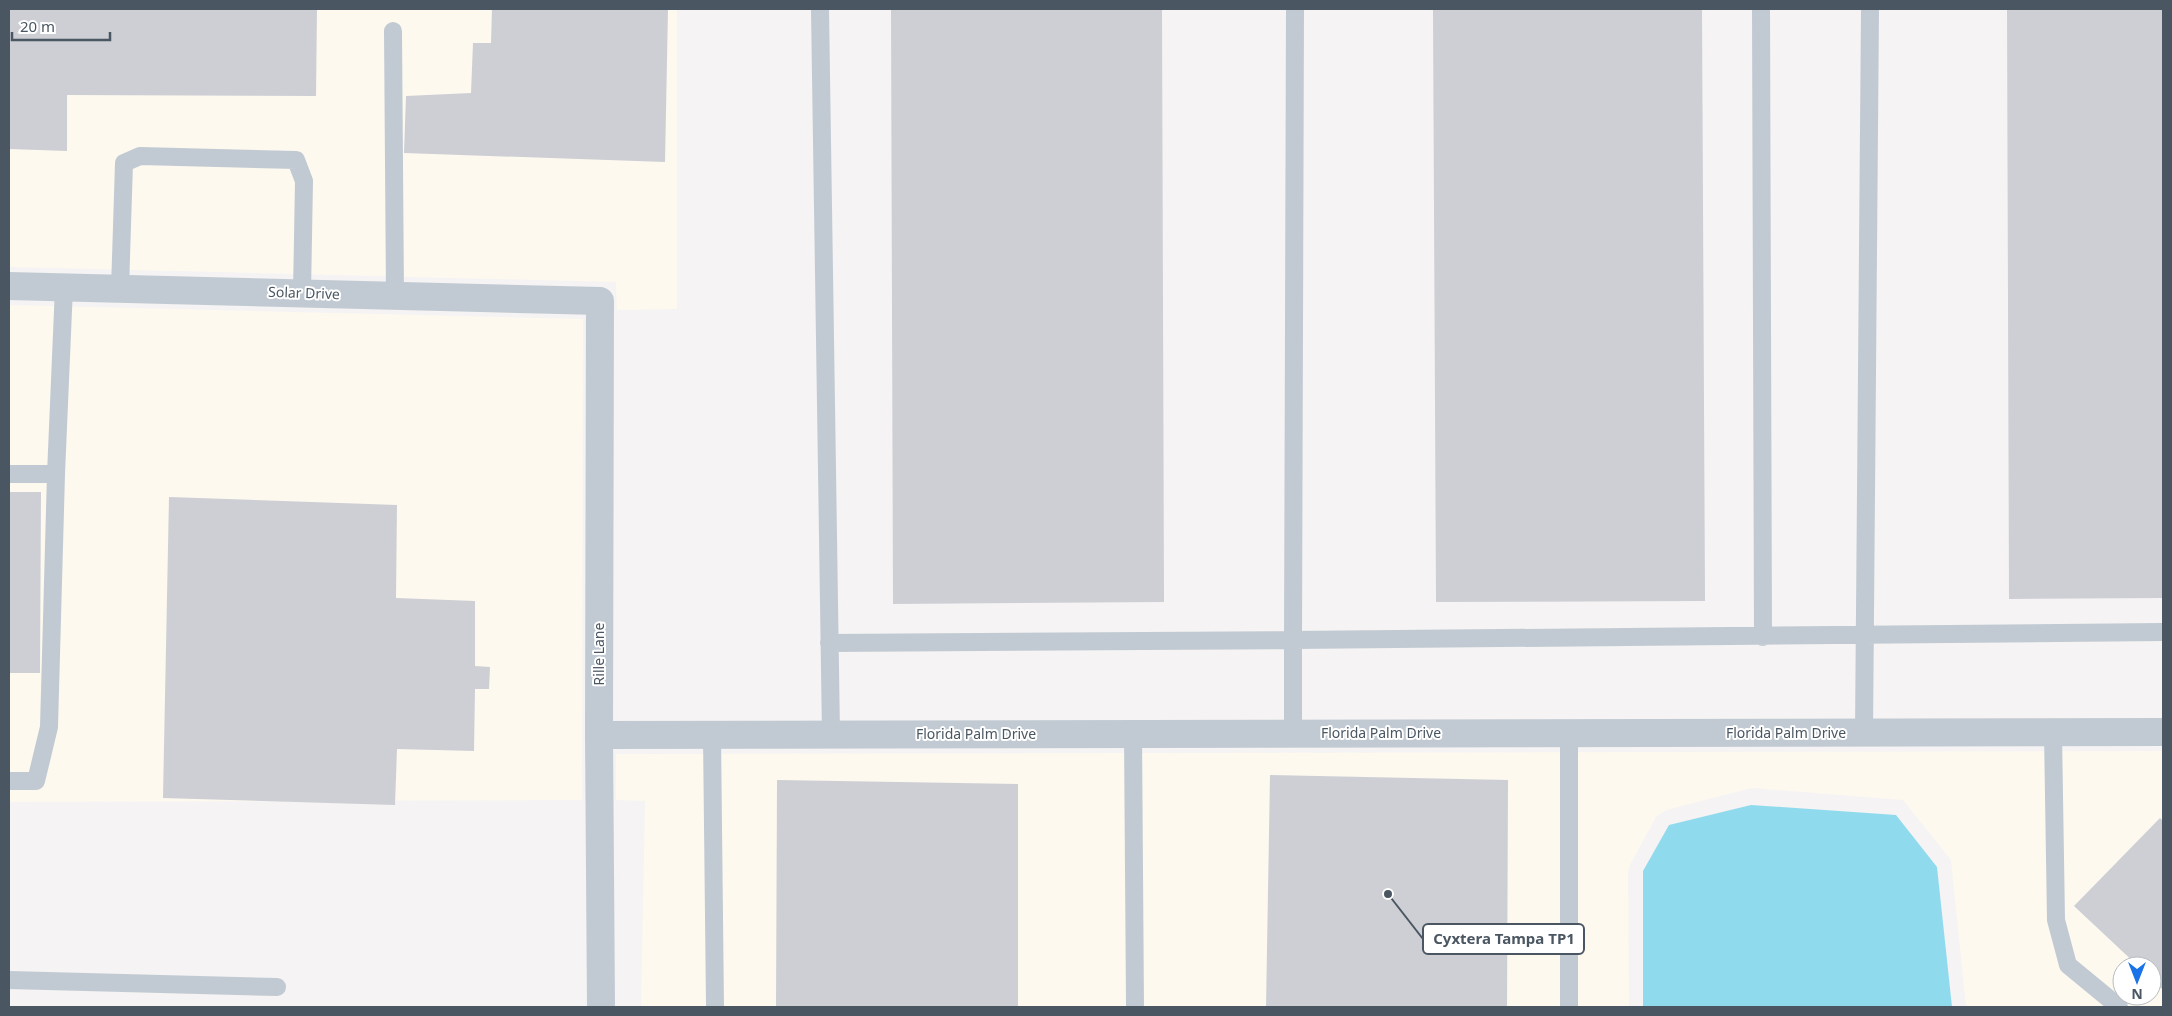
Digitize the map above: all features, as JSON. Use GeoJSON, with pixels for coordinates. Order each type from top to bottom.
{"type":"FeatureCollection","features":[{"type":"Feature","properties":{"kind":"street","name":"Solar Drive"},"geometry":{"type":"LineString","coordinates":[[9,286],[600,301]]}},
{"type":"Feature","properties":{"kind":"street","name":"Rille Lane"},"geometry":{"type":"LineString","coordinates":[[600,301],[599,735],[601,1007]]}},
{"type":"Feature","properties":{"kind":"street","name":"Florida Palm Drive"},"geometry":{"type":"LineString","coordinates":[[599,735],[2163,732]]}},
{"type":"Feature","properties":{"kind":"lane"},"geometry":{"type":"LineString","coordinates":[[820,9],[831,734]]}},
{"type":"Feature","properties":{"kind":"lane"},"geometry":{"type":"LineString","coordinates":[[1293,734],[1295,9]]}},
{"type":"Feature","properties":{"kind":"lane"},"geometry":{"type":"LineString","coordinates":[[1761,9],[1763,637]]}},
{"type":"Feature","properties":{"kind":"lane"},"geometry":{"type":"LineString","coordinates":[[1864,733],[1870,9]]}},
{"type":"Feature","properties":{"kind":"lane"},"geometry":{"type":"LineString","coordinates":[[393,31],[395,296]]}},
{"type":"Feature","properties":{"kind":"lane"},"geometry":{"type":"LineString","coordinates":[[120,289],[124,163],[140,156],[296,160],[304,181],[302,293]]}},
{"type":"Feature","properties":{"kind":"lane"},"geometry":{"type":"LineString","coordinates":[[9,781],[36,781],[49,727],[56,474],[64,287]]}},
{"type":"Feature","properties":{"kind":"lane"},"geometry":{"type":"LineString","coordinates":[[9,474],[56,474]]}},
{"type":"Feature","properties":{"kind":"lane"},"geometry":{"type":"LineString","coordinates":[[830,642],[1763,637],[2163,632]]}},
{"type":"Feature","properties":{"kind":"lane"},"geometry":{"type":"LineString","coordinates":[[1569,733],[1570,1007]]}},
{"type":"Feature","properties":{"kind":"lane"},"geometry":{"type":"LineString","coordinates":[[2053,733],[2056,920],[2068,965],[2118,1007]]}},
{"type":"Feature","properties":{"kind":"lane"},"geometry":{"type":"LineString","coordinates":[[1133,734],[1136,1007]]}},
{"type":"Feature","properties":{"kind":"lane"},"geometry":{"type":"LineString","coordinates":[[712,735],[715,1007]]}},
{"type":"Feature","properties":{"kind":"lane"},"geometry":{"type":"LineString","coordinates":[[9,980],[277,988]]}},
{"type":"Feature","properties":{"kind":"shaded area"},"geometry":{"type":"Polygon","coordinates":[[[9,9],[677,9],[677,309],[617,310],[616,282],[9,267],[9,9]]]}},
{"type":"Feature","properties":{"kind":"shaded area"},"geometry":{"type":"Polygon","coordinates":[[[9,305],[583,319],[582,800],[9,802],[9,305]]]}},
{"type":"Feature","properties":{"kind":"shaded area"},"geometry":{"type":"Polygon","coordinates":[[[2163,751],[2163,1007],[1966,1007],[1951,860],[1903,800],[1752,788],[1666,810],[1656,817],[1628,871],[1629,1007],[641,1007],[645,801],[616,800],[616,754],[2163,751]]]}},
{"type":"Feature","properties":{"kind":"water"},"geometry":{"type":"Polygon","coordinates":[[[1751,805],[1896,815],[1937,867],[1952,1007],[1643,1007],[1643,871],[1669,825],[1751,805]]]}},
{"type":"Feature","properties":{"kind":"building"},"geometry":{"type":"Polygon","coordinates":[[[9,9],[317,9],[316,96],[67,95],[67,151],[9,149],[9,9]]]}},
{"type":"Feature","properties":{"kind":"building"},"geometry":{"type":"Polygon","coordinates":[[[492,9],[668,9],[665,162],[404,153],[406,96],[471,93],[473,43],[491,43],[492,9]]]}},
{"type":"Feature","properties":{"kind":"building"},"geometry":{"type":"Polygon","coordinates":[[[891,9],[1162,9],[1164,602],[893,604],[891,9]]]}},
{"type":"Feature","properties":{"kind":"building"},"geometry":{"type":"Polygon","coordinates":[[[1433,9],[1702,9],[1705,601],[1436,602],[1433,9]]]}},
{"type":"Feature","properties":{"kind":"building"},"geometry":{"type":"Polygon","coordinates":[[[2007,9],[2163,9],[2163,598],[2009,599],[2007,9]]]}},
{"type":"Feature","properties":{"kind":"building"},"geometry":{"type":"Polygon","coordinates":[[[9,492],[41,492],[40,673],[9,673],[9,492]]]}},
{"type":"Feature","properties":{"kind":"building"},"geometry":{"type":"Polygon","coordinates":[[[169,497],[397,505],[396,598],[475,601],[475,666],[490,667],[489,689],[475,689],[474,751],[397,749],[395,805],[163,798],[169,497]]]}},
{"type":"Feature","properties":{"kind":"building"},"geometry":{"type":"Polygon","coordinates":[[[1270,775],[1508,780],[1507,1007],[1266,1007],[1270,775]]]}},
{"type":"Feature","properties":{"kind":"building"},"geometry":{"type":"Polygon","coordinates":[[[777,780],[1018,784],[1018,1007],[776,1007],[777,780]]]}},
{"type":"Feature","properties":{"kind":"building"},"geometry":{"type":"Polygon","coordinates":[[[2160,818],[2163,821],[2163,990],[2162,956],[2127,956],[2074,906],[2160,818]]]}},
{"type":"Feature","properties":{"kind":"place","name":"Cyxtera Tampa TP1"},"geometry":{"type":"Point","coordinates":[1388,894]}}]}
